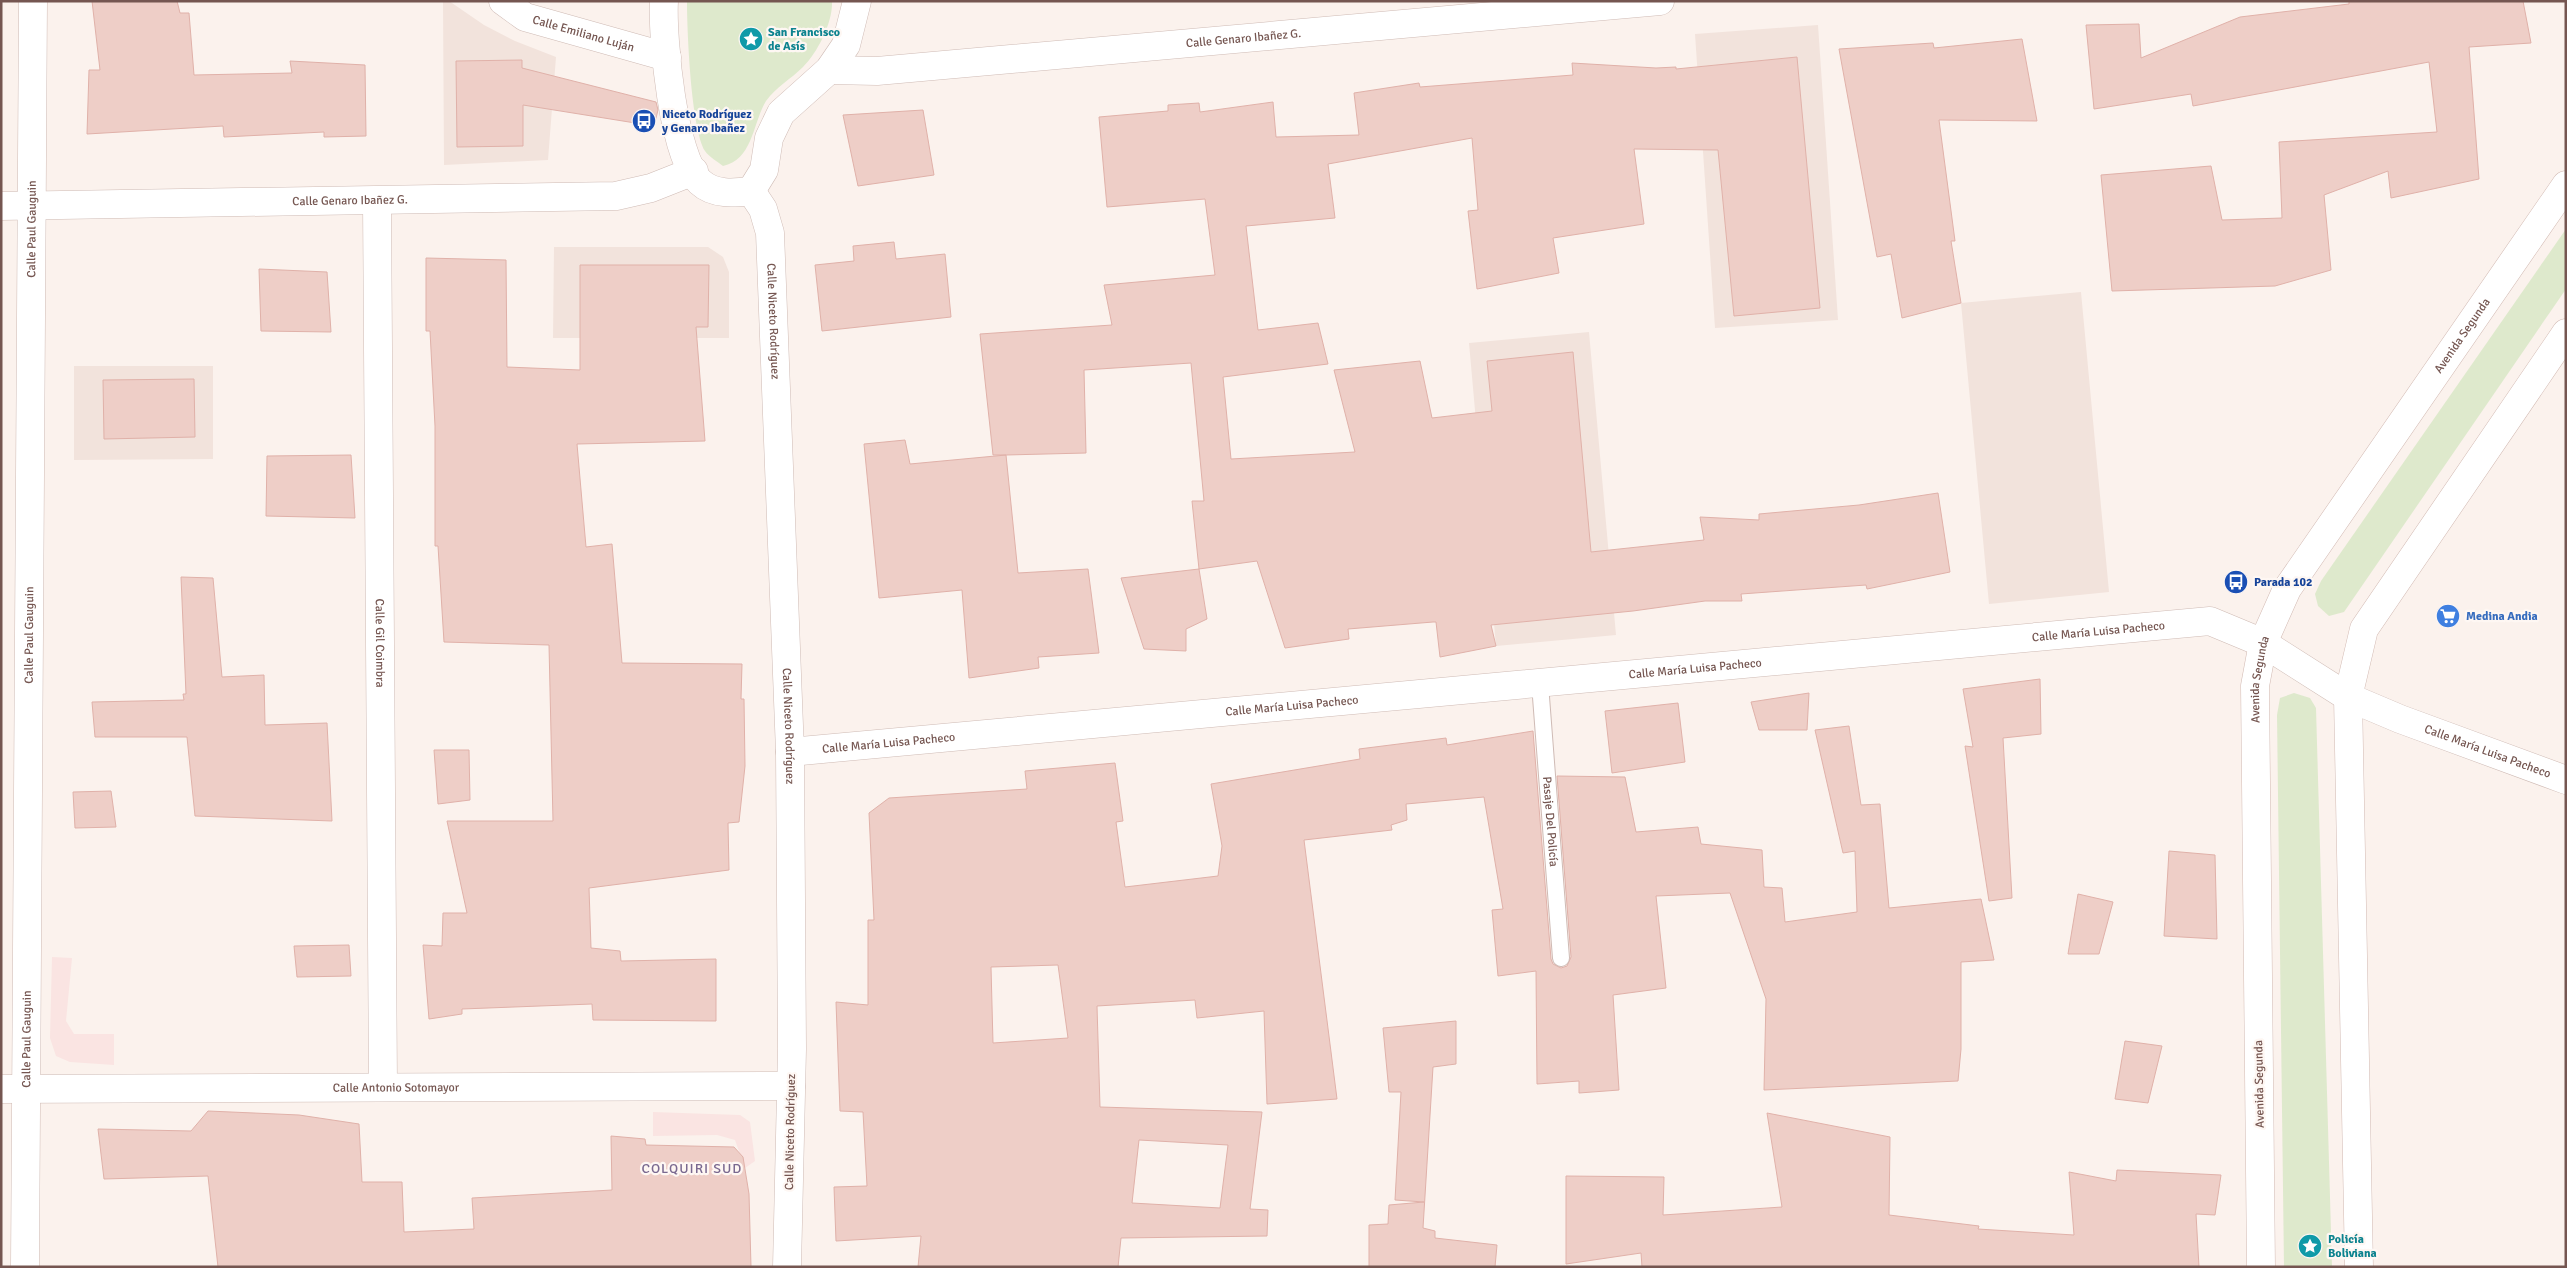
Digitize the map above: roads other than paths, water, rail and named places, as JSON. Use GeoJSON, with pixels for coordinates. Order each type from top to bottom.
{"type":"FeatureCollection","features":[{"type":"Feature","properties":{"kind":"street","name":"Calle Paul Gauguin"},"geometry":{"type":"LineString","coordinates":[[25,1267],[13,1089],[32,206],[33,1]]}},
{"type":"Feature","properties":{"kind":"street","name":"Calle Emiliano Luján"},"geometry":{"type":"LineString","coordinates":[[503,1],[525,17],[667,57]]}},
{"type":"Feature","properties":{"kind":"street"},"geometry":{"type":"LineString","coordinates":[[664,1],[663,22],[678,135],[688,163],[700,182],[725,194],[751,192],[764,170],[769,138],[781,113],[829,70],[846,45],[857,1]]}},
{"type":"Feature","properties":{"kind":"street","name":"Calle Genaro Ibañez G."},"geometry":{"type":"LineString","coordinates":[[829,70],[876,71],[1660,1]]}},
{"type":"Feature","properties":{"kind":"street","name":"Calle Genaro Ibañez G."},"geometry":{"type":"LineString","coordinates":[[1,206],[616,196],[651,188],[694,171]]}},
{"type":"Feature","properties":{"kind":"street","name":"Avenida Segunda"},"geometry":{"type":"LineString","coordinates":[[2261,1267],[2254,686],[2263,643],[2287,589],[2566,185]]}},
{"type":"Feature","properties":{"kind":"street","name":"Calle Niceto Rodríguez"},"geometry":{"type":"LineString","coordinates":[[751,192],[763,209],[770,233],[790,752],[791,1086],[788,1267]]}},
{"type":"Feature","properties":{"kind":"street","name":"Calle Gil Coimbra"},"geometry":{"type":"LineString","coordinates":[[377,201],[383,1086]]}},
{"type":"Feature","properties":{"kind":"street"},"geometry":{"type":"LineString","coordinates":[[2359,1267],[2348,697],[2364,629],[2566,333]]}},
{"type":"Feature","properties":{"kind":"street","name":"Calle María Luisa Pacheco"},"geometry":{"type":"LineString","coordinates":[[790,752],[2210,621],[2263,643],[2348,697],[2400,719],[2566,780]]}},
{"type":"Feature","properties":{"kind":"street","name":"Calle Antonio Sotomayor"},"geometry":{"type":"LineString","coordinates":[[13,1089],[383,1086],[791,1086]]}},
{"type":"Feature","properties":{"kind":"lane","name":"Pasaje Del Policía"},"geometry":{"type":"LineString","coordinates":[[1540,684],[1561,958]]}},
{"type":"Feature","properties":{"kind":"place","name":"San Francisco de Asís"},"geometry":{"type":"Point","coordinates":[751,39]}},
{"type":"Feature","properties":{"kind":"place","name":"Niceto Rodríguez y Genaro Ibañez"},"geometry":{"type":"Point","coordinates":[644,121]}},
{"type":"Feature","properties":{"kind":"place","name":"Parada 102"},"geometry":{"type":"Point","coordinates":[2236,582]}},
{"type":"Feature","properties":{"kind":"place","name":"Medina Andia"},"geometry":{"type":"Point","coordinates":[2448,616]}},
{"type":"Feature","properties":{"kind":"place","name":"Policía Boliviana"},"geometry":{"type":"Point","coordinates":[2310,1246]}},
{"type":"Feature","properties":{"kind":"district","name":"COLQUIRI SUD"},"geometry":{"type":"Point","coordinates":[692,1168]}}]}
